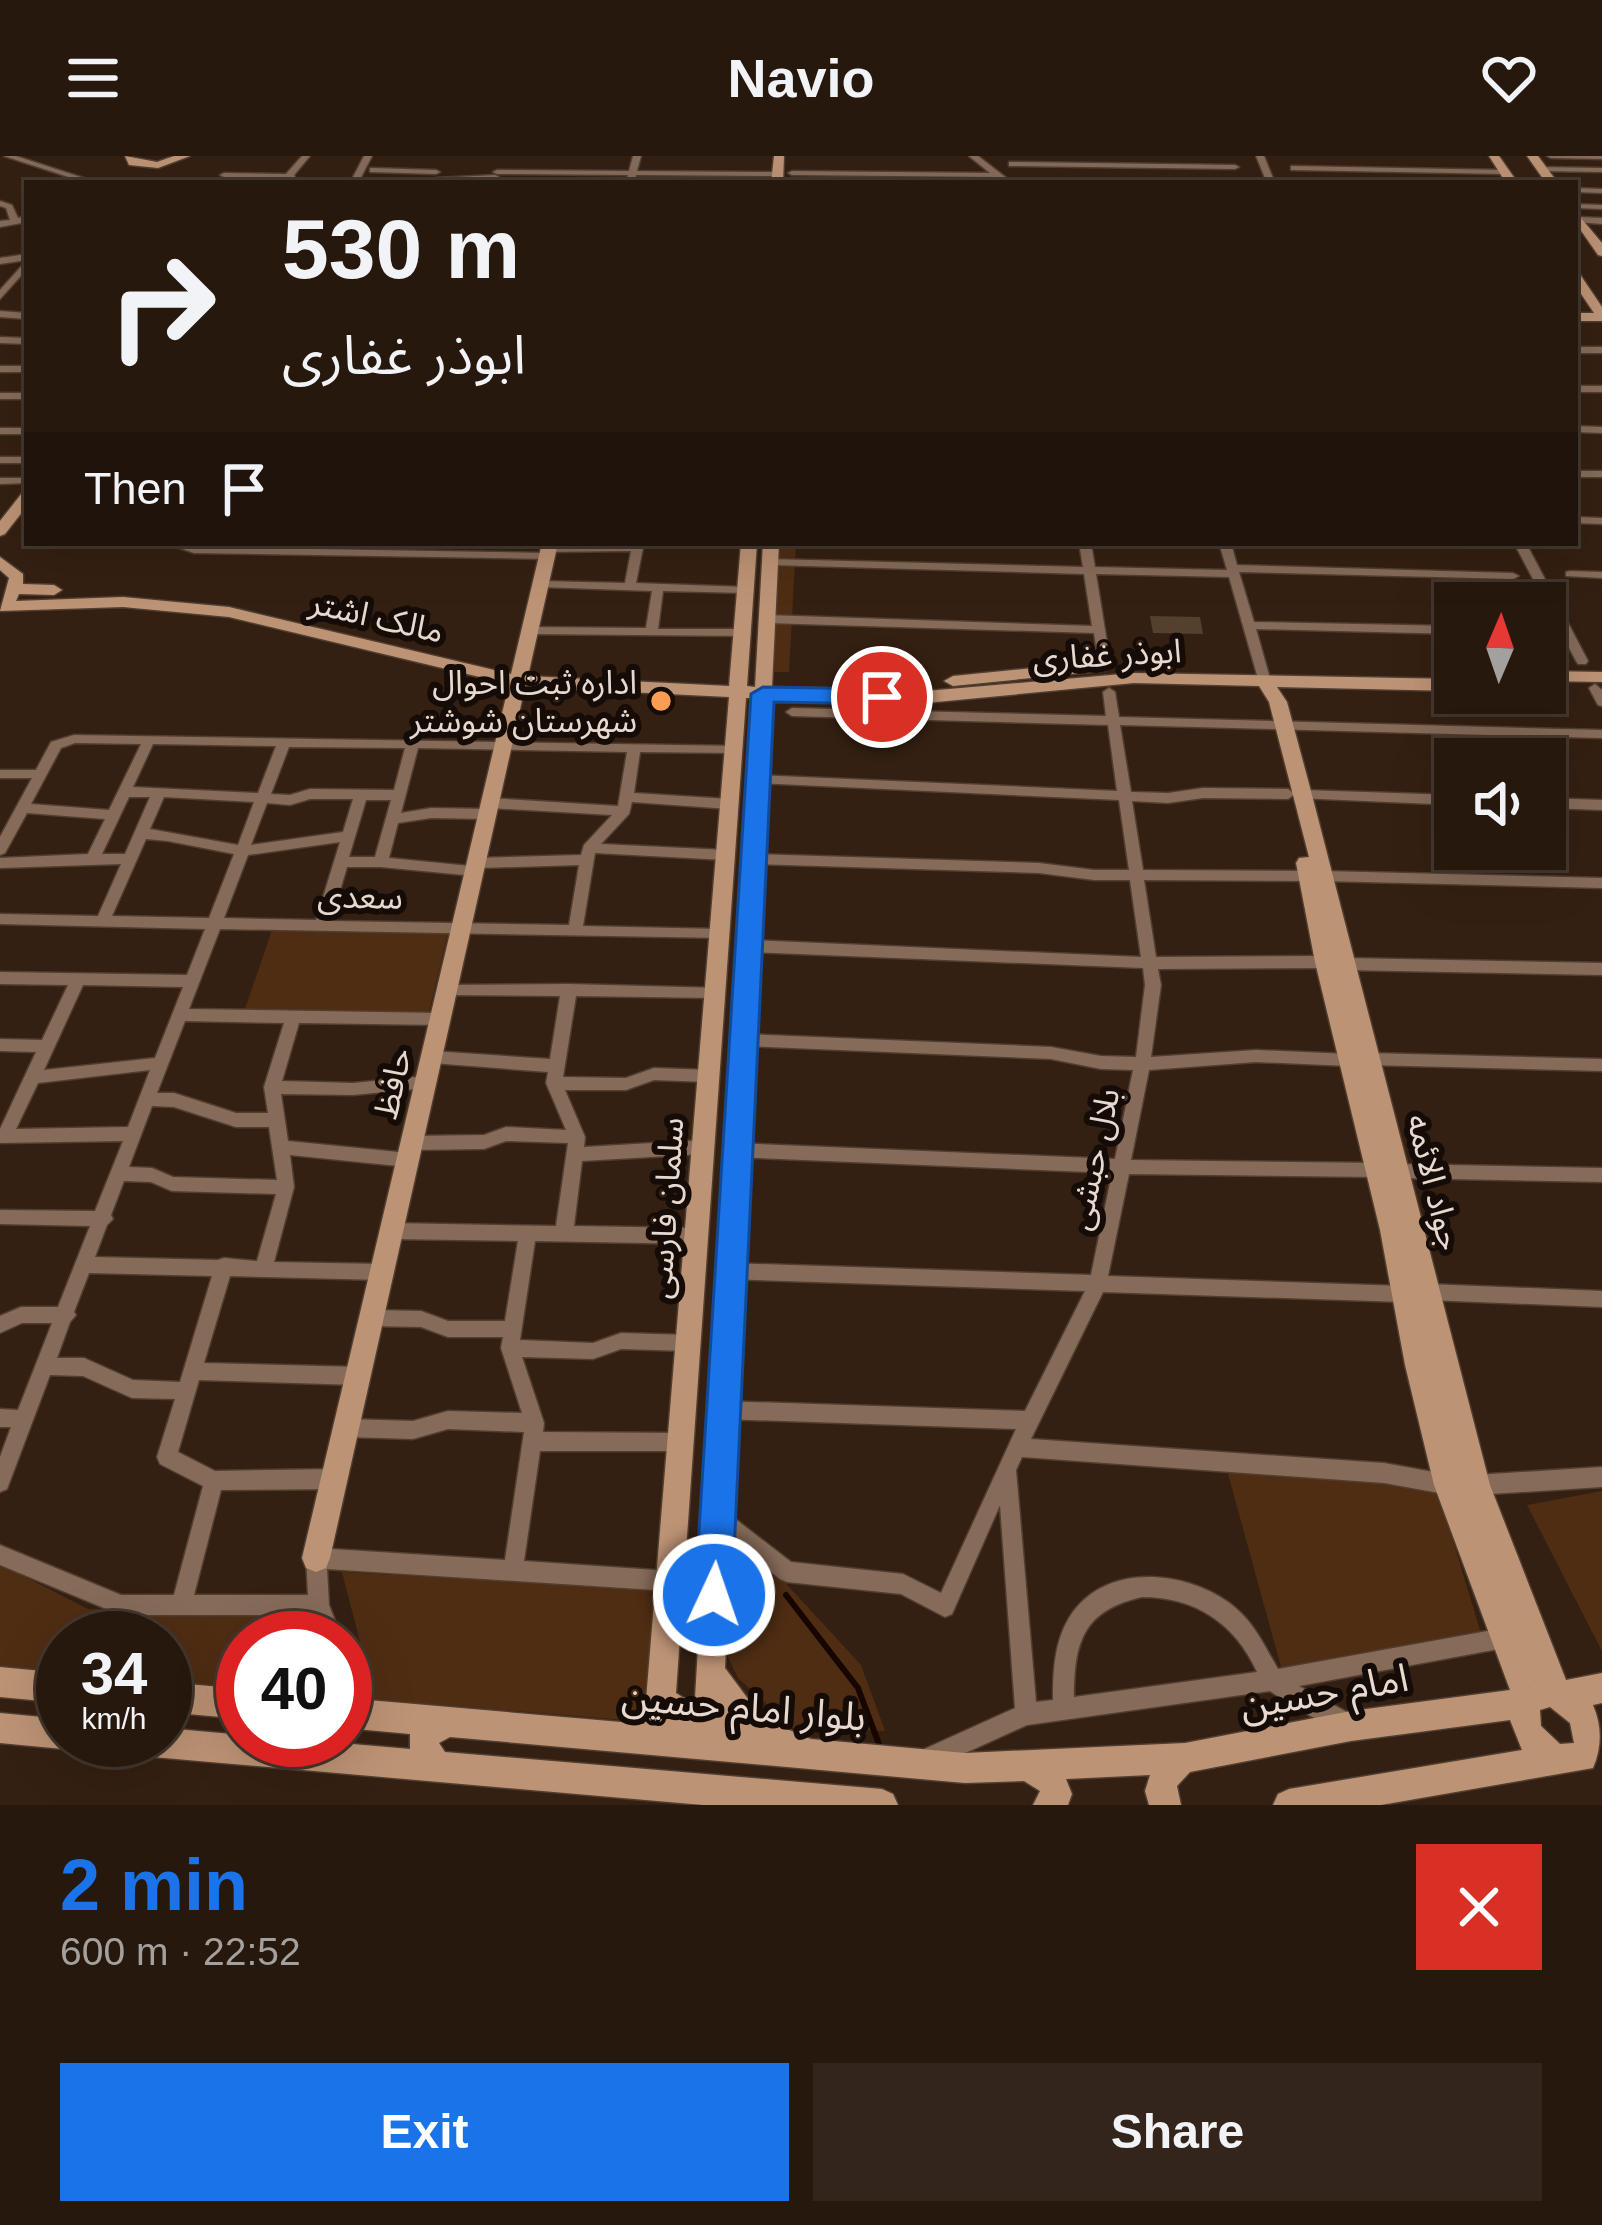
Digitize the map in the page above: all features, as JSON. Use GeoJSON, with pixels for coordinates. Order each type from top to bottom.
{"type":"FeatureCollection","features":[{"type":"Feature","properties":{"kind":"street"},"geometry":{"type":"LineString","coordinates":[[8,156],[85,180]]}},
{"type":"Feature","properties":{"kind":"street"},"geometry":{"type":"LineString","coordinates":[[130,156],[133,163],[183,162]]}},
{"type":"Feature","properties":{"kind":"street"},"geometry":{"type":"LineString","coordinates":[[288,180],[306,156]]}},
{"type":"Feature","properties":{"kind":"street"},"geometry":{"type":"LineString","coordinates":[[434,178],[442,156]]}},
{"type":"Feature","properties":{"kind":"street"},"geometry":{"type":"LineString","coordinates":[[495,177],[503,156]]}},
{"type":"Feature","properties":{"kind":"street"},"geometry":{"type":"LineString","coordinates":[[632,178],[637,156]]}},
{"type":"Feature","properties":{"kind":"street"},"geometry":{"type":"LineString","coordinates":[[373,170],[434,178],[777,178],[779,156]]}},
{"type":"Feature","properties":{"kind":"street"},"geometry":{"type":"LineString","coordinates":[[793,156],[792,178],[997,175]]}},
{"type":"Feature","properties":{"kind":"street"},"geometry":{"type":"LineString","coordinates":[[973,156],[1004,180]]}},
{"type":"Feature","properties":{"kind":"street"},"geometry":{"type":"LineString","coordinates":[[1494,156],[1509,177]]}},
{"type":"Feature","properties":{"kind":"street"},"geometry":{"type":"LineString","coordinates":[[1532,156],[1550,180]]}},
{"type":"Feature","properties":{"kind":"street"},"geometry":{"type":"LineString","coordinates":[[1551,156],[1602,157]]}},
{"type":"Feature","properties":{"kind":"street"},"geometry":{"type":"LineString","coordinates":[[1123,161],[1128,179]]}},
{"type":"Feature","properties":{"kind":"street"},"geometry":{"type":"LineString","coordinates":[[1012,164],[1123,161],[1235,167]]}},
{"type":"Feature","properties":{"kind":"street"},"geometry":{"type":"LineString","coordinates":[[158,165],[170,180]]}},
{"type":"Feature","properties":{"kind":"street"},"geometry":{"type":"LineString","coordinates":[[1294,168],[1509,177]]}},
{"type":"Feature","properties":{"kind":"street"},"geometry":{"type":"LineString","coordinates":[[1541,169],[1602,170]]}},
{"type":"Feature","properties":{"kind":"street"},"geometry":{"type":"LineString","coordinates":[[411,180],[415,172]]}},
{"type":"Feature","properties":{"kind":"street"},"geometry":{"type":"LineString","coordinates":[[224,175],[293,177]]}},
{"type":"Feature","properties":{"kind":"street"},"geometry":{"type":"LineString","coordinates":[[0,203],[21,220]]}},
{"type":"Feature","properties":{"kind":"street"},"geometry":{"type":"LineString","coordinates":[[0,224],[21,220]]}},
{"type":"Feature","properties":{"kind":"street"},"geometry":{"type":"LineString","coordinates":[[1595,235],[1602,251]]}},
{"type":"Feature","properties":{"kind":"street"},"geometry":{"type":"LineString","coordinates":[[2,290],[24,264]]}},
{"type":"Feature","properties":{"kind":"street"},"geometry":{"type":"LineString","coordinates":[[1580,291],[1602,320]]}},
{"type":"Feature","properties":{"kind":"street"},"geometry":{"type":"LineString","coordinates":[[0,369],[22,369]]}},
{"type":"Feature","properties":{"kind":"street"},"geometry":{"type":"LineString","coordinates":[[0,410],[5,396]]}},
{"type":"Feature","properties":{"kind":"street"},"geometry":{"type":"LineString","coordinates":[[0,532],[13,514]]}},
{"type":"Feature","properties":{"kind":"street"},"geometry":{"type":"LineString","coordinates":[[207,546],[616,546]]}},
{"type":"Feature","properties":{"kind":"street"},"geometry":{"type":"LineString","coordinates":[[630,587],[638,546]]}},
{"type":"Feature","properties":{"kind":"street"},"geometry":{"type":"LineString","coordinates":[[749,546],[742,633],[751,688]]}},
{"type":"Feature","properties":{"kind":"street"},"geometry":{"type":"LineString","coordinates":[[1085,546],[1105,667]]}},
{"type":"Feature","properties":{"kind":"street","name":"جواد الائمه"},"geometry":{"type":"LineString","coordinates":[[1226,546],[1296,795],[1388,1170],[1448,1485],[1504,1637],[1543,1699]]}},
{"type":"Feature","properties":{"kind":"street"},"geometry":{"type":"LineString","coordinates":[[1522,546],[1582,661]]}},
{"type":"Feature","properties":{"kind":"street","name":"حافظ"},"geometry":{"type":"LineString","coordinates":[[321,1611],[316,1558],[549,549]]}},
{"type":"Feature","properties":{"kind":"street"},"geometry":{"type":"LineString","coordinates":[[751,688],[767,619],[770,553],[1090,572],[1514,576]]}},
{"type":"Feature","properties":{"kind":"street"},"geometry":{"type":"LineString","coordinates":[[0,562],[17,577],[16,590],[1,608]]}},
{"type":"Feature","properties":{"kind":"street"},"geometry":{"type":"LineString","coordinates":[[1570,574],[1602,574]]}},
{"type":"Feature","properties":{"kind":"street"},"geometry":{"type":"LineString","coordinates":[[541,584],[746,590]]}},
{"type":"Feature","properties":{"kind":"street"},"geometry":{"type":"LineString","coordinates":[[651,632],[658,588]]}},
{"type":"Feature","properties":{"kind":"street","name":"مالک اشتر"},"geometry":{"type":"LineString","coordinates":[[16,590],[248,604],[520,675]]}},
{"type":"Feature","properties":{"kind":"street","name":"مالک اشتر"},"geometry":{"type":"LineString","coordinates":[[1,608],[123,602],[229,613],[520,675],[751,688]]}},
{"type":"Feature","properties":{"kind":"street"},"geometry":{"type":"LineString","coordinates":[[767,619],[1099,630]]}},
{"type":"Feature","properties":{"kind":"street"},"geometry":{"type":"LineString","coordinates":[[1247,625],[1434,629]]}},
{"type":"Feature","properties":{"kind":"street"},"geometry":{"type":"LineString","coordinates":[[530,631],[742,633]]}},
{"type":"Feature","properties":{"kind":"street","name":"ابوذر غفاری"},"geometry":{"type":"LineString","coordinates":[[751,688],[859,686],[1105,667],[1434,685]]}},
{"type":"Feature","properties":{"kind":"street","name":"ابوذر غفاری"},"geometry":{"type":"LineString","coordinates":[[751,688],[926,697],[1134,678],[1434,673]]}},
{"type":"Feature","properties":{"kind":"street"},"geometry":{"type":"LineString","coordinates":[[1566,681],[1600,689]]}},
{"type":"Feature","properties":{"kind":"street","name":"سلمان فارسی"},"geometry":{"type":"LineString","coordinates":[[658,1740],[729,804],[734,749],[751,688]]}},
{"type":"Feature","properties":{"kind":"street","name":"سلمان فارسی"},"geometry":{"type":"LineString","coordinates":[[710,1745],[728,1271],[758,779],[751,688]]}},
{"type":"Feature","properties":{"kind":"street"},"geometry":{"type":"LineString","coordinates":[[1566,688],[1600,689]]}},
{"type":"Feature","properties":{"kind":"street","name":"بلال حبشی"},"geometry":{"type":"LineString","coordinates":[[717,1518],[787,1572],[903,1584],[945,1606],[1006,1469],[1098,1284],[1143,1062],[1153,985],[1109,692]]}},
{"type":"Feature","properties":{"kind":"street"},"geometry":{"type":"LineString","coordinates":[[792,712],[1602,734]]}},
{"type":"Feature","properties":{"kind":"street"},"geometry":{"type":"LineString","coordinates":[[1,845],[56,746],[74,740],[734,749]]}},
{"type":"Feature","properties":{"kind":"street"},"geometry":{"type":"LineString","coordinates":[[94,859],[148,740]]}},
{"type":"Feature","properties":{"kind":"street"},"geometry":{"type":"LineString","coordinates":[[0,1481],[284,742]]}},
{"type":"Feature","properties":{"kind":"street"},"geometry":{"type":"LineString","coordinates":[[381,862],[413,744]]}},
{"type":"Feature","properties":{"kind":"street"},"geometry":{"type":"LineString","coordinates":[[575,931],[588,854],[625,804],[634,747]]}},
{"type":"Feature","properties":{"kind":"street"},"geometry":{"type":"LineString","coordinates":[[0,773],[40,774]]}},
{"type":"Feature","properties":{"kind":"street"},"geometry":{"type":"LineString","coordinates":[[758,779],[1124,796],[1434,799]]}},
{"type":"Feature","properties":{"kind":"street"},"geometry":{"type":"LineString","coordinates":[[124,792],[216,792],[262,799],[399,795]]}},
{"type":"Feature","properties":{"kind":"street"},"geometry":{"type":"LineString","coordinates":[[103,921],[159,793]]}},
{"type":"Feature","properties":{"kind":"street"},"geometry":{"type":"LineString","coordinates":[[322,926],[361,795]]}},
{"type":"Feature","properties":{"kind":"street"},"geometry":{"type":"LineString","coordinates":[[392,819],[489,808],[729,804]]}},
{"type":"Feature","properties":{"kind":"street"},"geometry":{"type":"LineString","coordinates":[[1566,804],[1602,805]]}},
{"type":"Feature","properties":{"kind":"street"},"geometry":{"type":"LineString","coordinates":[[22,808],[113,815]]}},
{"type":"Feature","properties":{"kind":"street"},"geometry":{"type":"LineString","coordinates":[[141,834],[173,833],[219,849],[243,850],[348,837]]}},
{"type":"Feature","properties":{"kind":"street"},"geometry":{"type":"LineString","coordinates":[[341,862],[476,867],[588,854],[725,855]]}},
{"type":"Feature","properties":{"kind":"street"},"geometry":{"type":"LineString","coordinates":[[0,863],[130,859]]}},
{"type":"Feature","properties":{"kind":"street"},"geometry":{"type":"LineString","coordinates":[[754,859],[1039,868],[1137,876],[1602,883]]}},
{"type":"Feature","properties":{"kind":"street","name":"سعدی"},"geometry":{"type":"LineString","coordinates":[[0,919],[720,934]]}},
{"type":"Feature","properties":{"kind":"street"},"geometry":{"type":"LineString","coordinates":[[749,946],[1150,963],[1602,969]]}},
{"type":"Feature","properties":{"kind":"street"},"geometry":{"type":"LineString","coordinates":[[0,978],[192,981]]}},
{"type":"Feature","properties":{"kind":"street"},"geometry":{"type":"LineString","coordinates":[[78,979],[3,1136],[132,1134]]}},
{"type":"Feature","properties":{"kind":"street"},"geometry":{"type":"LineString","coordinates":[[447,989],[715,992]]}},
{"type":"Feature","properties":{"kind":"street"},"geometry":{"type":"LineString","coordinates":[[564,1234],[575,1146],[555,1075],[569,990]]}},
{"type":"Feature","properties":{"kind":"street"},"geometry":{"type":"LineString","coordinates":[[179,1015],[440,1019]]}},
{"type":"Feature","properties":{"kind":"street"},"geometry":{"type":"LineString","coordinates":[[264,1266],[286,1187],[272,1087],[293,1016]]}},
{"type":"Feature","properties":{"kind":"street"},"geometry":{"type":"LineString","coordinates":[[744,1040],[1052,1053],[1079,1062],[1256,1056],[1602,1065]]}},
{"type":"Feature","properties":{"kind":"street"},"geometry":{"type":"LineString","coordinates":[[2,1050],[47,1046]]}},
{"type":"Feature","properties":{"kind":"street"},"geometry":{"type":"LineString","coordinates":[[432,1057],[626,1084],[654,1074],[709,1076]]}},
{"type":"Feature","properties":{"kind":"street"},"geometry":{"type":"LineString","coordinates":[[33,1077],[159,1064]]}},
{"type":"Feature","properties":{"kind":"street"},"geometry":{"type":"LineString","coordinates":[[272,1087],[353,1089],[426,1082]]}},
{"type":"Feature","properties":{"kind":"street"},"geometry":{"type":"LineString","coordinates":[[146,1099],[173,1100],[236,1120],[277,1120]]}},
{"type":"Feature","properties":{"kind":"street"},"geometry":{"type":"LineString","coordinates":[[281,1148],[326,1148],[344,1157],[484,1142],[506,1134],[575,1146],[703,1147]]}},
{"type":"Feature","properties":{"kind":"street"},"geometry":{"type":"LineString","coordinates":[[735,1150],[1239,1170],[1602,1175]]}},
{"type":"Feature","properties":{"kind":"street"},"geometry":{"type":"LineString","coordinates":[[121,1174],[152,1175],[172,1184],[286,1187]]}},
{"type":"Feature","properties":{"kind":"street"},"geometry":{"type":"LineString","coordinates":[[0,1216],[104,1219]]}},
{"type":"Feature","properties":{"kind":"street"},"geometry":{"type":"LineString","coordinates":[[392,1231],[696,1236]]}},
{"type":"Feature","properties":{"kind":"street"},"geometry":{"type":"LineString","coordinates":[[513,1571],[534,1432],[512,1339],[528,1233]]}},
{"type":"Feature","properties":{"kind":"street"},"geometry":{"type":"LineString","coordinates":[[86,1265],[382,1272]]}},
{"type":"Feature","properties":{"kind":"street"},"geometry":{"type":"LineString","coordinates":[[224,1266],[167,1457],[214,1481],[334,1479]]}},
{"type":"Feature","properties":{"kind":"street"},"geometry":{"type":"LineString","coordinates":[[728,1271],[1602,1299]]}},
{"type":"Feature","properties":{"kind":"street","name":"جواد الائمه"},"geometry":{"type":"LineString","coordinates":[[1415,1293],[1529,1633],[1543,1699]]}},
{"type":"Feature","properties":{"kind":"street"},"geometry":{"type":"LineString","coordinates":[[0,1325],[21,1315],[67,1315]]}},
{"type":"Feature","properties":{"kind":"street"},"geometry":{"type":"LineString","coordinates":[[371,1318],[421,1319],[448,1329],[592,1351],[621,1341],[688,1343]]}},
{"type":"Feature","properties":{"kind":"street"},"geometry":{"type":"LineString","coordinates":[[47,1366],[84,1367],[132,1389],[190,1381],[358,1376]]}},
{"type":"Feature","properties":{"kind":"street"},"geometry":{"type":"LineString","coordinates":[[722,1410],[1030,1420]]}},
{"type":"Feature","properties":{"kind":"street"},"geometry":{"type":"LineString","coordinates":[[0,1418],[26,1419]]}},
{"type":"Feature","properties":{"kind":"street"},"geometry":{"type":"LineString","coordinates":[[346,1428],[413,1430],[448,1420],[599,1445],[634,1439],[681,1442]]}},
{"type":"Feature","properties":{"kind":"street"},"geometry":{"type":"LineString","coordinates":[[1017,1448],[1384,1473],[1448,1485],[1602,1477]]}},
{"type":"Feature","properties":{"kind":"street"},"geometry":{"type":"LineString","coordinates":[[1006,1469],[1026,1714]]}},
{"type":"Feature","properties":{"kind":"street"},"geometry":{"type":"LineString","coordinates":[[181,1605],[214,1481]]}},
{"type":"Feature","properties":{"kind":"street"},"geometry":{"type":"LineString","coordinates":[[0,1555],[121,1605],[319,1605]]}},
{"type":"Feature","properties":{"kind":"street"},"geometry":{"type":"LineString","coordinates":[[316,1558],[670,1581]]}},
{"type":"Feature","properties":{"kind":"street"},"geometry":{"type":"LineString","coordinates":[[1064,1709],[1061,1669],[1072,1633],[1093,1605],[1124,1588],[1159,1584],[1195,1593],[1229,1614],[1256,1645],[1273,1680],[1351,1726]]}},
{"type":"Feature","properties":{"kind":"street"},"geometry":{"type":"LineString","coordinates":[[916,1764],[1026,1714],[1273,1680],[1504,1637],[1522,1640],[1529,1633]]}},
{"type":"Feature","properties":{"kind":"street"},"geometry":{"type":"LineString","coordinates":[[710,1672],[752,1730],[808,1753]]}},
{"type":"Feature","properties":{"kind":"street"},"geometry":{"type":"LineString","coordinates":[[0,1682],[36,1685]]}},
{"type":"Feature","properties":{"kind":"street","name":"امام حسین"},"geometry":{"type":"LineString","coordinates":[[1135,1762],[1184,1758],[1351,1726],[1602,1688]]}},
{"type":"Feature","properties":{"kind":"street"},"geometry":{"type":"LineString","coordinates":[[661,1698],[676,1714],[694,1718],[709,1706]]}},
{"type":"Feature","properties":{"kind":"street"},"geometry":{"type":"LineString","coordinates":[[1543,1699],[1586,1720],[1590,1734],[1581,1753],[1532,1741],[1525,1726],[1543,1699]]}},
{"type":"Feature","properties":{"kind":"street","name":"بلوار امام حسین"},"geometry":{"type":"LineString","coordinates":[[372,1715],[965,1768],[1135,1762]]}},
{"type":"Feature","properties":{"kind":"street"},"geometry":{"type":"LineString","coordinates":[[441,1768],[427,1756],[423,1739],[432,1728],[451,1722]]}},
{"type":"Feature","properties":{"kind":"street"},"geometry":{"type":"LineString","coordinates":[[0,1728],[36,1731]]}},
{"type":"Feature","properties":{"kind":"street"},"geometry":{"type":"LineString","coordinates":[[192,1746],[866,1804]]}},
{"type":"Feature","properties":{"kind":"street"},"geometry":{"type":"LineString","coordinates":[[1292,1805],[1581,1753]]}},
{"type":"Feature","properties":{"kind":"street"},"geometry":{"type":"LineString","coordinates":[[1165,1805],[1161,1784],[1168,1769],[1184,1758]]}},
{"type":"Feature","properties":{"kind":"street"},"geometry":{"type":"LineString","coordinates":[[1024,1765],[1050,1778],[1057,1794],[1049,1805]]}},
{"type":"Feature","properties":{"kind":"shaded area"},"geometry":{"type":"Polygon","coordinates":[[[779,546],[796,546],[789,672],[773,672],[779,546]]]}},
{"type":"Feature","properties":{"kind":"shaded area"},"geometry":{"type":"Polygon","coordinates":[[[272,930],[448,933],[429,1012],[245,1009],[272,930]]]}},
{"type":"Feature","properties":{"kind":"shaded area"},"geometry":{"type":"Polygon","coordinates":[[[1227,1470],[1434,1477],[1485,1647],[1283,1674],[1227,1470]]]}},
{"type":"Feature","properties":{"kind":"shaded area"},"geometry":{"type":"Polygon","coordinates":[[[1602,1491],[1602,1651],[1527,1505],[1602,1491]]]}},
{"type":"Feature","properties":{"kind":"shaded area"},"geometry":{"type":"Polygon","coordinates":[[[0,1564],[88,1609],[160,1611],[36,1611],[36,1671],[0,1668],[0,1564]]]}},
{"type":"Feature","properties":{"kind":"shaded area"},"geometry":{"type":"Polygon","coordinates":[[[342,1572],[662,1590],[651,1722],[375,1700],[372,1611],[352,1611],[342,1572]]]}},
{"type":"Feature","properties":{"kind":"shaded area"},"geometry":{"type":"Polygon","coordinates":[[[735,1576],[779,1576],[861,1665],[885,1731],[793,1728],[738,1678],[725,1651],[727,1599],[735,1576]]]}},
{"type":"Feature","properties":{"kind":"shaded area"},"geometry":{"type":"Polygon","coordinates":[[[192,1612],[216,1613],[216,1687],[192,1684],[192,1612]]]}},
{"type":"Feature","properties":{"kind":"building"},"geometry":{"type":"Polygon","coordinates":[[[1150,616],[1200,617],[1203,634],[1153,633],[1150,616]]]}},
{"type":"Feature","properties":{"kind":"waterway"},"geometry":{"type":"LineString","coordinates":[[786,1595],[858,1688],[880,1747]]}},
{"type":"Feature","properties":{"kind":"place","name":"اداره ثبت احوال شهرستان شوشتر"},"geometry":{"type":"Point","coordinates":[661,701]}},
{"type":"Feature","properties":{"kind":"route"},"geometry":{"type":"LineString","coordinates":[[714,1595],[763,694],[882,697]]}}]}
